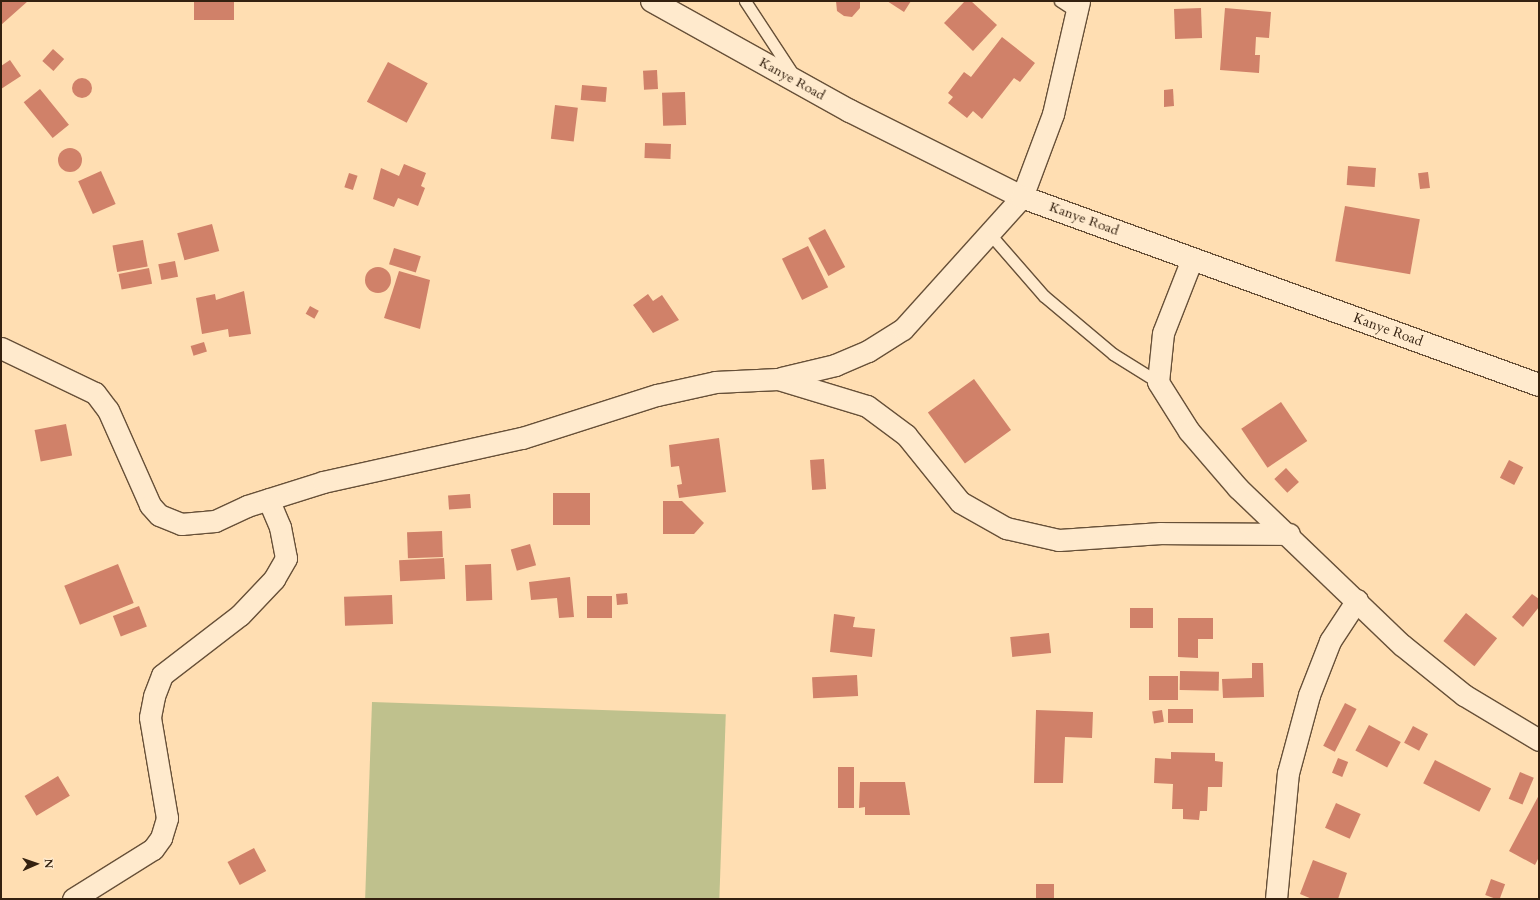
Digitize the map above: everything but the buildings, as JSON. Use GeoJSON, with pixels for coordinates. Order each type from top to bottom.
{"type":"FeatureCollection","features":[{"type":"Feature","properties":{"kind":"main road","name":"Kanye Road"},"geometry":{"type":"LineString","coordinates":[[652,1],[798,82],[1022,197],[1539,385]]}},
{"type":"Feature","properties":{"kind":"street"},"geometry":{"type":"LineString","coordinates":[[1,348],[95,393],[108,410],[150,505],[169,520],[198,525],[268,499],[354,474],[522,438],[657,395],[716,382],[778,379],[835,365],[868,351],[903,329],[1022,197],[1053,114],[1072,5]]}},
{"type":"Feature","properties":{"kind":"street"},"geometry":{"type":"LineString","coordinates":[[1192,259],[1163,333],[1158,382],[1189,431],[1238,488],[1289,534],[1402,645],[1464,695],[1539,740]]}},
{"type":"Feature","properties":{"kind":"street"},"geometry":{"type":"LineString","coordinates":[[778,379],[867,406],[906,435],[960,502],[1006,528],[1059,540],[1161,533],[1289,534]]}},
{"type":"Feature","properties":{"kind":"street"},"geometry":{"type":"LineString","coordinates":[[73,899],[153,849],[161,838],[167,818],[150,717],[154,696],[162,675],[240,616],[274,579],[286,558],[280,527],[268,499]]}},
{"type":"Feature","properties":{"kind":"street"},"geometry":{"type":"LineString","coordinates":[[1276,899],[1288,773],[1309,695],[1330,642],[1356,600]]}},
{"type":"Feature","properties":{"kind":"lane"},"geometry":{"type":"LineString","coordinates":[[745,1],[798,82]]}},
{"type":"Feature","properties":{"kind":"lane"},"geometry":{"type":"LineString","coordinates":[[989,233],[1044,296],[1113,354],[1158,382]]}},
{"type":"Feature","properties":{"kind":"green space"},"geometry":{"type":"Polygon","coordinates":[[[372,702],[726,714],[719,899],[365,899],[372,702]]]}}]}
